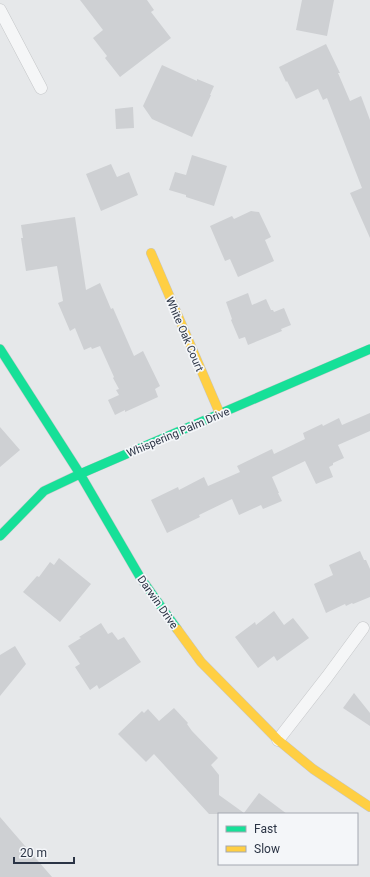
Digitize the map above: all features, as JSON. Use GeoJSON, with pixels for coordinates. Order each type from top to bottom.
{"type":"FeatureCollection","features":[{"type":"Feature","properties":{"kind":"street","name":"White Oak Court"},"geometry":{"type":"LineString","coordinates":[[151,253],[220,414]]}},
{"type":"Feature","properties":{"kind":"street","name":"Darwin Drive"},"geometry":{"type":"LineString","coordinates":[[0,349],[80,474],[140,577],[201,662],[278,740],[313,769],[370,807]]}},
{"type":"Feature","properties":{"kind":"street","name":"Whispering Palm Drive"},"geometry":{"type":"LineString","coordinates":[[0,536],[44,491],[80,474],[370,349]]}},
{"type":"Feature","properties":{"kind":"lane"},"geometry":{"type":"LineString","coordinates":[[0,10],[41,88]]}},
{"type":"Feature","properties":{"kind":"lane"},"geometry":{"type":"LineString","coordinates":[[278,740],[363,628]]}},
{"type":"Feature","properties":{"kind":"building"},"geometry":{"type":"Polygon","coordinates":[[[80,0],[147,0],[154,10],[151,12],[171,38],[120,77],[105,58],[107,56],[93,38],[103,30],[80,0]]]}},
{"type":"Feature","properties":{"kind":"building"},"geometry":{"type":"Polygon","coordinates":[[[302,0],[334,0],[327,36],[296,30],[302,0]]]}},
{"type":"Feature","properties":{"kind":"building"},"geometry":{"type":"Polygon","coordinates":[[[326,44],[340,73],[338,73],[350,101],[361,96],[370,120],[370,238],[350,193],[362,188],[327,98],[323,100],[318,89],[296,99],[279,67],[326,44]]]}},
{"type":"Feature","properties":{"kind":"building"},"geometry":{"type":"Polygon","coordinates":[[[162,65],[197,81],[197,79],[214,86],[192,137],[152,119],[143,106],[162,65]]]}},
{"type":"Feature","properties":{"kind":"building"},"geometry":{"type":"Polygon","coordinates":[[[133,107],[134,128],[116,129],[115,109],[133,107]]]}},
{"type":"Feature","properties":{"kind":"building"},"geometry":{"type":"Polygon","coordinates":[[[192,155],[227,166],[214,206],[169,190],[175,172],[186,175],[192,155]]]}},
{"type":"Feature","properties":{"kind":"building"},"geometry":{"type":"Polygon","coordinates":[[[111,164],[117,177],[129,172],[138,195],[101,211],[86,174],[111,164]]]}},
{"type":"Feature","properties":{"kind":"building"},"geometry":{"type":"Polygon","coordinates":[[[251,211],[259,212],[271,237],[265,240],[274,261],[238,277],[230,259],[225,261],[210,226],[232,216],[234,219],[251,211]]]}},
{"type":"Feature","properties":{"kind":"building"},"geometry":{"type":"Polygon","coordinates":[[[75,217],[86,290],[100,283],[111,309],[113,308],[134,356],[143,351],[160,386],[155,389],[158,397],[115,415],[108,400],[119,395],[116,390],[119,389],[100,346],[92,349],[91,347],[84,350],[75,328],[70,331],[58,303],[63,301],[57,266],[26,271],[21,238],[23,238],[21,225],[75,217]]]}},
{"type":"Feature","properties":{"kind":"building"},"geometry":{"type":"Polygon","coordinates":[[[248,293],[252,305],[266,299],[271,310],[274,312],[284,308],[291,325],[281,329],[282,331],[248,345],[245,337],[239,339],[231,320],[232,319],[226,302],[248,293]]]}},
{"type":"Feature","properties":{"kind":"building"},"geometry":{"type":"Polygon","coordinates":[[[370,413],[370,431],[338,445],[344,458],[333,463],[333,465],[329,467],[333,477],[316,484],[305,461],[272,477],[282,501],[263,509],[261,505],[239,515],[232,499],[167,533],[151,500],[178,487],[179,490],[204,477],[208,486],[240,472],[237,466],[272,449],[274,454],[305,439],[303,433],[322,424],[323,426],[339,418],[342,425],[370,413]]]}},
{"type":"Feature","properties":{"kind":"building"},"geometry":{"type":"Polygon","coordinates":[[[0,427],[20,450],[0,467],[0,427]]]}},
{"type":"Feature","properties":{"kind":"building"},"geometry":{"type":"Polygon","coordinates":[[[360,551],[370,569],[370,597],[346,606],[345,604],[326,613],[314,584],[333,575],[329,565],[360,551]]]}},
{"type":"Feature","properties":{"kind":"building"},"geometry":{"type":"Polygon","coordinates":[[[59,558],[91,584],[60,622],[23,592],[37,576],[39,577],[50,562],[54,565],[59,558]]]}},
{"type":"Feature","properties":{"kind":"building"},"geometry":{"type":"Polygon","coordinates":[[[274,611],[284,625],[293,618],[309,638],[277,661],[274,656],[258,668],[235,637],[255,622],[256,625],[274,611]]]}},
{"type":"Feature","properties":{"kind":"building"},"geometry":{"type":"Polygon","coordinates":[[[101,623],[108,634],[112,632],[118,640],[124,637],[141,662],[99,689],[97,685],[90,690],[75,667],[80,664],[68,646],[101,623]]]}},
{"type":"Feature","properties":{"kind":"building"},"geometry":{"type":"Polygon","coordinates":[[[15,646],[26,664],[0,696],[0,655],[15,646]]]}},
{"type":"Feature","properties":{"kind":"building"},"geometry":{"type":"Polygon","coordinates":[[[354,693],[370,713],[370,726],[343,708],[354,693]]]}},
{"type":"Feature","properties":{"kind":"building"},"geometry":{"type":"Polygon","coordinates":[[[174,708],[188,723],[187,724],[192,731],[218,758],[211,765],[219,775],[219,795],[244,813],[209,814],[154,754],[146,762],[118,734],[142,711],[144,713],[148,709],[159,721],[174,708]]]}},
{"type":"Feature","properties":{"kind":"building"},"geometry":{"type":"Polygon","coordinates":[[[259,793],[286,813],[244,813],[259,793]]]}},
{"type":"Feature","properties":{"kind":"building"},"geometry":{"type":"Polygon","coordinates":[[[0,817],[12,831],[52,877],[0,877],[0,817]]]}},
{"type":"Feature","properties":{"kind":"traffic: fast"},"geometry":{"type":"LineString","coordinates":[[0,349],[80,474],[140,577],[177,629]]}},
{"type":"Feature","properties":{"kind":"traffic: fast"},"geometry":{"type":"LineString","coordinates":[[0,536],[44,491],[80,474],[370,349]]}},
{"type":"Feature","properties":{"kind":"traffic: slow"},"geometry":{"type":"LineString","coordinates":[[151,253],[220,414]]}},
{"type":"Feature","properties":{"kind":"traffic: slow"},"geometry":{"type":"LineString","coordinates":[[177,629],[201,662],[278,740],[313,769],[370,807]]}}]}
